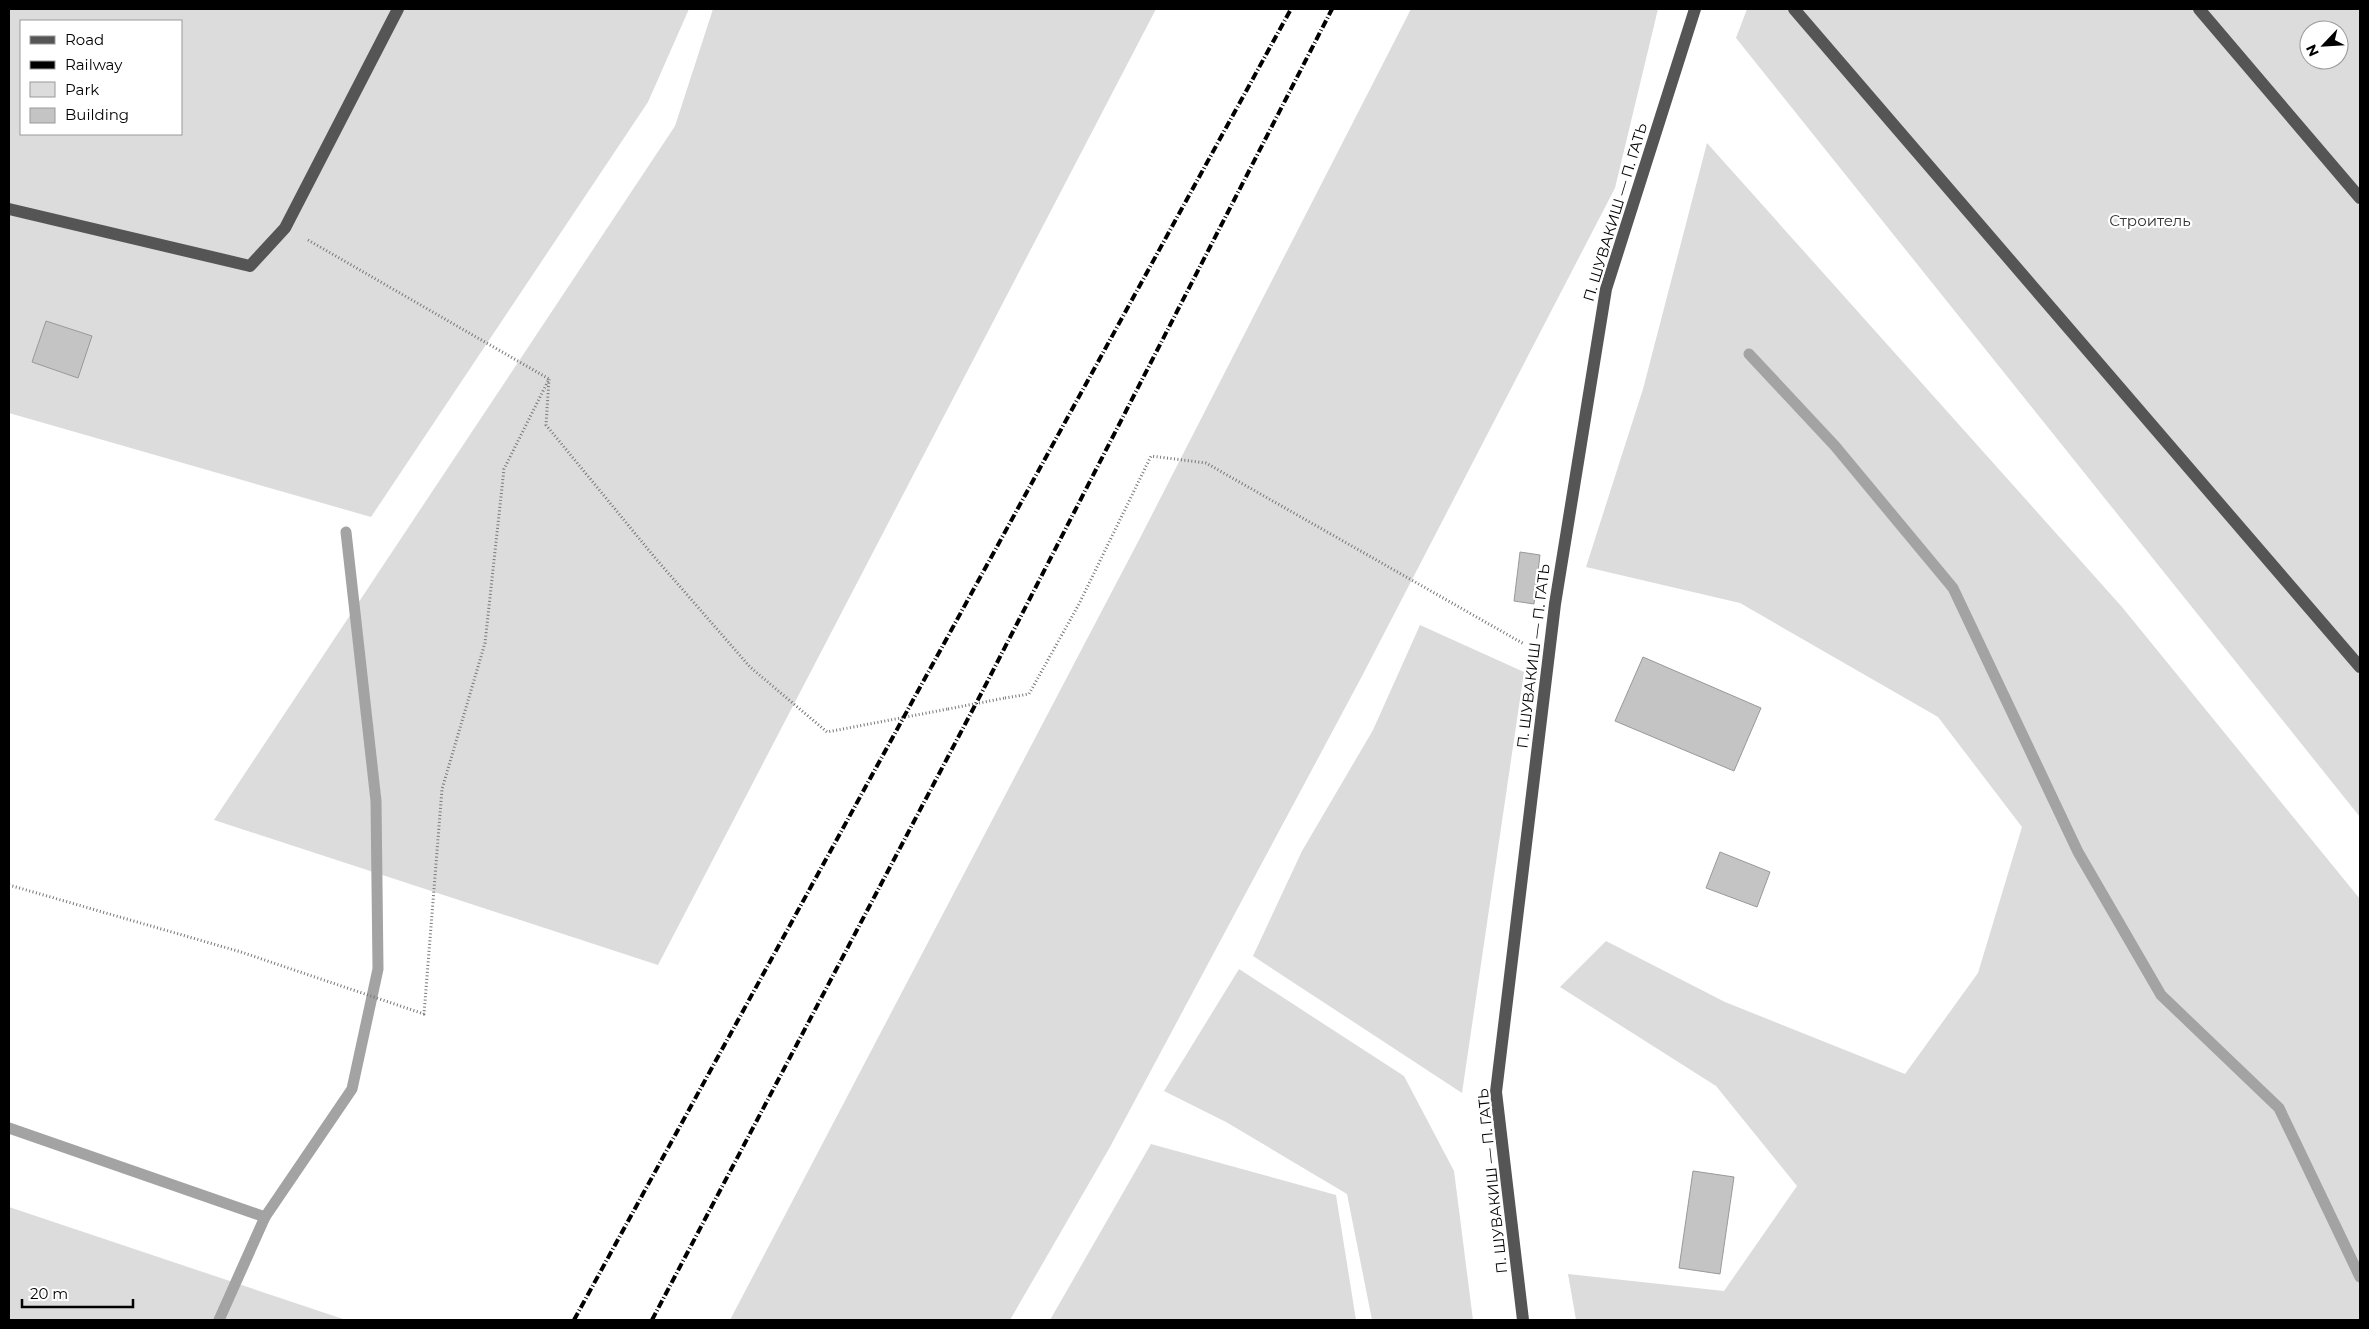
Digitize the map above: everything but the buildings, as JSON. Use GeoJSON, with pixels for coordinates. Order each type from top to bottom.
{"type":"FeatureCollection","features":[{"type":"Feature","properties":{"kind":"street"},"geometry":{"type":"LineString","coordinates":[[9,209],[250,266],[285,228],[398,9]]}},
{"type":"Feature","properties":{"kind":"street","name":"П. ШУВАКИШ — П. ГАТЬ"},"geometry":{"type":"LineString","coordinates":[[1523,1320],[1496,1092],[1555,604],[1606,288],[1695,9]]}},
{"type":"Feature","properties":{"kind":"street"},"geometry":{"type":"LineString","coordinates":[[1794,9],[2360,667]]}},
{"type":"Feature","properties":{"kind":"street"},"geometry":{"type":"LineString","coordinates":[[2199,9],[2360,198]]}},
{"type":"Feature","properties":{"kind":"path"},"geometry":{"type":"LineString","coordinates":[[285,228],[549,379]]}},
{"type":"Feature","properties":{"kind":"path"},"geometry":{"type":"LineString","coordinates":[[549,379],[546,424],[656,559],[750,667],[826,732],[1029,694],[1079,604],[1151,456],[1206,464],[1548,658]]}},
{"type":"Feature","properties":{"kind":"path"},"geometry":{"type":"LineString","coordinates":[[9,885],[241,952],[424,1014],[442,789],[485,642],[504,469],[549,379]]}},
{"type":"Feature","properties":{"kind":"green space"},"geometry":{"type":"Polygon","coordinates":[[[9,9],[689,9],[648,102],[371,517],[9,413],[9,9]]]}},
{"type":"Feature","properties":{"kind":"green space"},"geometry":{"type":"Polygon","coordinates":[[[713,9],[1156,9],[658,965],[214,820],[675,126],[713,9]]]}},
{"type":"Feature","properties":{"kind":"green space"},"geometry":{"type":"Polygon","coordinates":[[[1411,9],[1658,9],[1615,188],[1361,678],[1110,1147],[1010,1320],[730,1320],[1140,538],[1411,9]]]}},
{"type":"Feature","properties":{"kind":"green space","name":"Строитель"},"geometry":{"type":"Polygon","coordinates":[[[1747,9],[2360,9],[2360,817],[1736,38],[1747,9]]]}},
{"type":"Feature","properties":{"kind":"green space"},"geometry":{"type":"Polygon","coordinates":[[[1707,143],[2122,607],[2360,899],[2360,1320],[1576,1320],[1568,1274],[1724,1291],[1797,1186],[1716,1086],[1560,987],[1606,941],[1725,1002],[1905,1074],[1978,973],[2022,827],[1938,717],[1740,603],[1586,567],[1643,389],[1707,143]]]}},
{"type":"Feature","properties":{"kind":"green space"},"geometry":{"type":"Polygon","coordinates":[[[1420,625],[1524,672],[1462,1093],[1253,956],[1302,851],[1373,730],[1420,625]]]}},
{"type":"Feature","properties":{"kind":"green space"},"geometry":{"type":"Polygon","coordinates":[[[1239,969],[1404,1076],[1454,1171],[1473,1320],[1372,1320],[1347,1194],[1226,1122],[1164,1091],[1239,969]]]}},
{"type":"Feature","properties":{"kind":"green space"},"geometry":{"type":"Polygon","coordinates":[[[1151,1144],[1336,1195],[1356,1320],[1050,1320],[1151,1144]]]}},
{"type":"Feature","properties":{"kind":"green space"},"geometry":{"type":"Polygon","coordinates":[[[9,1207],[346,1320],[9,1320],[9,1207]]]}},
{"type":"Feature","properties":{"kind":"waterway"},"geometry":{"type":"LineString","coordinates":[[1749,354],[1835,446],[1953,588],[2078,852],[2161,995],[2279,1108],[2360,1277]]}},
{"type":"Feature","properties":{"kind":"waterway"},"geometry":{"type":"LineString","coordinates":[[9,1128],[265,1217],[352,1089],[378,969],[376,801],[346,532]]}},
{"type":"Feature","properties":{"kind":"waterway"},"geometry":{"type":"LineString","coordinates":[[219,1320],[265,1217]]}},
{"type":"Feature","properties":{"kind":"railway"},"geometry":{"type":"LineString","coordinates":[[574,1320],[1291,9]]}},
{"type":"Feature","properties":{"kind":"railway"},"geometry":{"type":"LineString","coordinates":[[652,1320],[982,692],[1332,9]]}}]}
